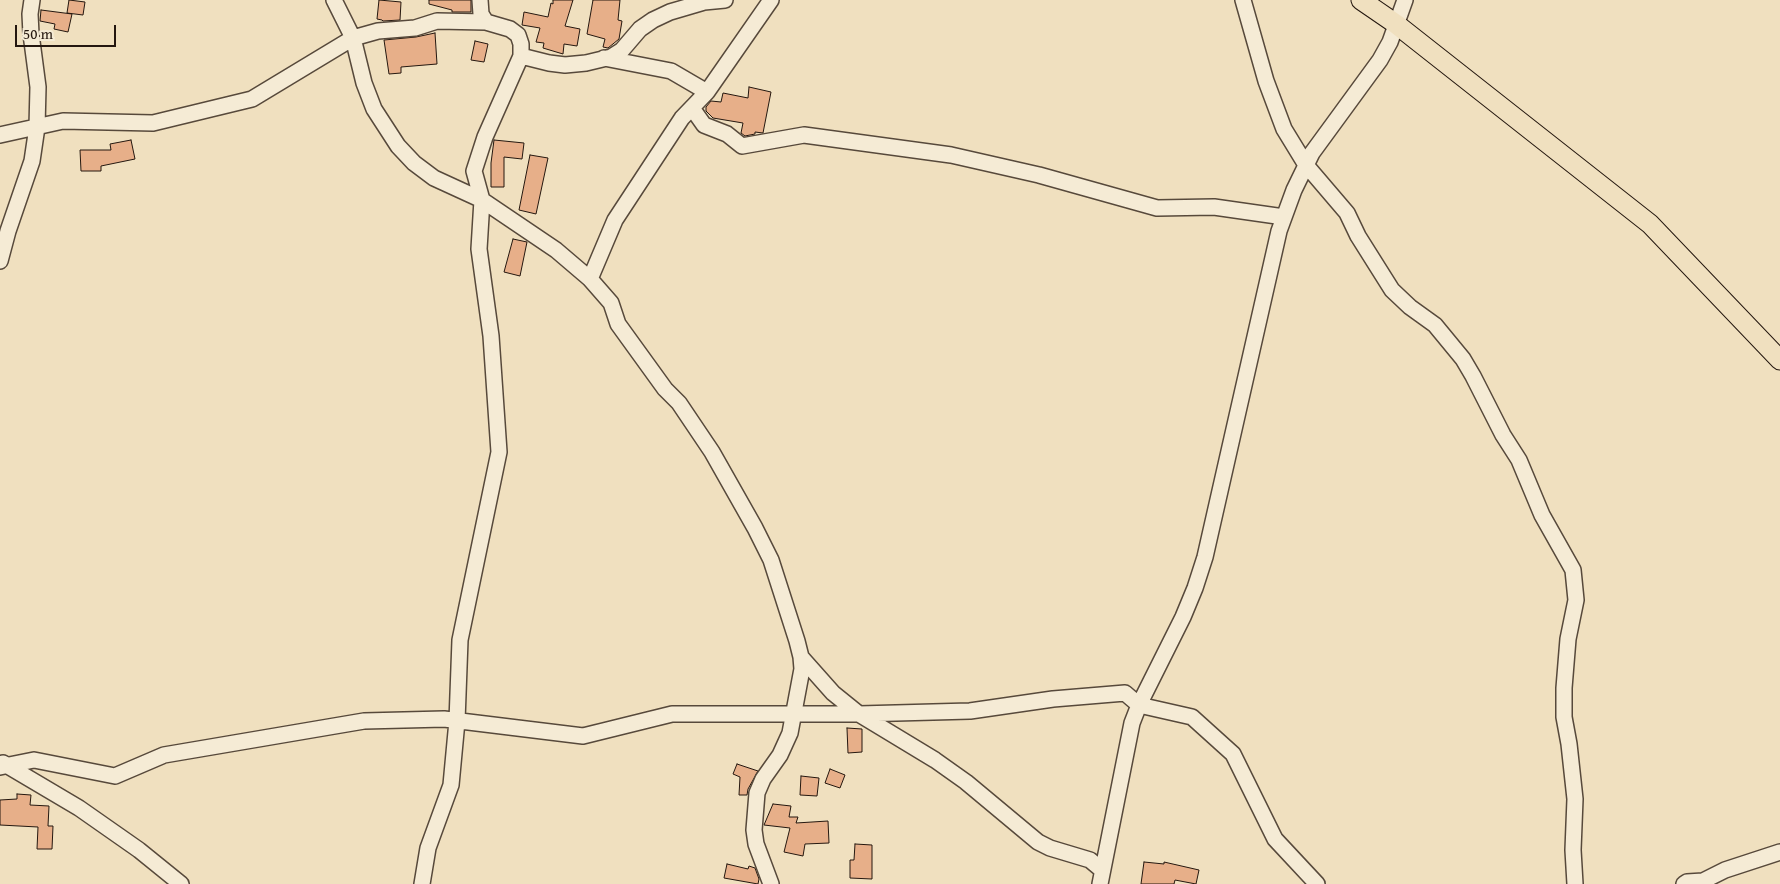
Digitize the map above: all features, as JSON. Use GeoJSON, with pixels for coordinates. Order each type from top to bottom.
{"type":"FeatureCollection","features":[{"type":"Feature","properties":{"kind":"main road"},"geometry":{"type":"LineString","coordinates":[[1361,0],[1396,24],[1650,224],[1780,360]]}},
{"type":"Feature","properties":{"kind":"street"},"geometry":{"type":"LineString","coordinates":[[0,261],[8,231],[32,161],[37,127],[38,86],[31,34],[30,14],[32,0]]}},
{"type":"Feature","properties":{"kind":"street"},"geometry":{"type":"LineString","coordinates":[[334,0],[353,38],[364,83],[374,110],[398,146],[434,178],[482,200],[550,245],[570,260],[590,280],[610,303],[618,324],[665,389],[679,403],[712,452],[755,528],[774,568],[801,658],[802,669],[790,733],[780,755],[763,779],[757,793],[754,830],[756,844],[771,884]]}},
{"type":"Feature","properties":{"kind":"street"},"geometry":{"type":"LineString","coordinates":[[480,0],[481,14],[486,22]]}},
{"type":"Feature","properties":{"kind":"street"},"geometry":{"type":"LineString","coordinates":[[520,56],[565,65],[586,63],[611,57],[622,50],[640,30],[662,16],[704,2],[725,0]]}},
{"type":"Feature","properties":{"kind":"street"},"geometry":{"type":"LineString","coordinates":[[590,280],[615,220],[682,118],[707,92],[771,0]]}},
{"type":"Feature","properties":{"kind":"street"},"geometry":{"type":"LineString","coordinates":[[1243,0],[1269,89],[1284,129],[1306,165],[1346,213],[1392,290],[1410,307],[1435,325],[1462,359],[1473,376],[1502,435],[1519,460],[1542,515],[1573,570],[1576,600],[1568,639],[1564,717],[1575,799],[1573,850],[1575,884]]}},
{"type":"Feature","properties":{"kind":"street"},"geometry":{"type":"LineString","coordinates":[[1101,877],[1128,740],[1139,705],[1183,617],[1205,557],[1275,244],[1284,217],[1294,190],[1319,143],[1374,71],[1390,42],[1405,0]]}},
{"type":"Feature","properties":{"kind":"street"},"geometry":{"type":"LineString","coordinates":[[0,135],[63,122],[153,123],[252,99],[353,38],[378,31],[415,28],[437,21],[486,22],[510,29],[518,35],[521,44],[520,56],[484,137],[474,171],[482,200],[479,249],[491,336],[499,452],[460,640],[457,721],[451,784],[428,848],[422,884]]}},
{"type":"Feature","properties":{"kind":"street"},"geometry":{"type":"LineString","coordinates":[[604,58],[671,71],[707,92]]}},
{"type":"Feature","properties":{"kind":"street"},"geometry":{"type":"LineString","coordinates":[[692,108],[704,125],[726,134],[742,146],[804,135],[951,155],[1039,175],[1157,208],[1214,206],[1284,217]]}},
{"type":"Feature","properties":{"kind":"street"},"geometry":{"type":"LineString","coordinates":[[801,658],[833,693],[859,714],[935,760],[966,782],[1038,842],[1050,848],[1090,860],[1101,877]]}},
{"type":"Feature","properties":{"kind":"street"},"geometry":{"type":"LineString","coordinates":[[2,765],[34,760],[115,776],[164,755],[364,721],[444,719],[583,736],[672,714],[859,714],[970,710],[1053,699],[1125,693],[1139,705],[1192,717],[1233,754],[1276,839],[1317,884]]}},
{"type":"Feature","properties":{"kind":"street"},"geometry":{"type":"LineString","coordinates":[[2,765],[79,808],[139,850],[181,884]]}},
{"type":"Feature","properties":{"kind":"street"},"geometry":{"type":"LineString","coordinates":[[1684,884],[1687,882],[1703,881],[1725,870],[1780,852]]}},
{"type":"Feature","properties":{"kind":"building"},"geometry":{"type":"Polygon","coordinates":[[[69,0],[85,2],[83,15],[67,13],[69,0]]]}},
{"type":"Feature","properties":{"kind":"building"},"geometry":{"type":"Polygon","coordinates":[[[379,0],[401,2],[400,20],[383,21],[377,19],[379,0]]]}},
{"type":"Feature","properties":{"kind":"building"},"geometry":{"type":"Polygon","coordinates":[[[429,0],[471,0],[471,12],[452,12],[452,10],[429,4],[429,0]]]}},
{"type":"Feature","properties":{"kind":"building"},"geometry":{"type":"Polygon","coordinates":[[[553,0],[573,0],[565,26],[580,29],[577,46],[564,44],[563,54],[543,48],[544,43],[536,42],[540,28],[522,25],[524,12],[548,17],[553,0]]]}},
{"type":"Feature","properties":{"kind":"building"},"geometry":{"type":"Polygon","coordinates":[[[593,0],[620,0],[618,20],[622,21],[619,39],[608,48],[603,47],[605,39],[587,34],[593,0]]]}},
{"type":"Feature","properties":{"kind":"building"},"geometry":{"type":"Polygon","coordinates":[[[41,10],[72,14],[68,32],[54,29],[55,24],[40,21],[41,10]]]}},
{"type":"Feature","properties":{"kind":"building"},"geometry":{"type":"Polygon","coordinates":[[[435,33],[437,64],[401,67],[401,73],[389,74],[384,40],[435,33]]]}},
{"type":"Feature","properties":{"kind":"building"},"geometry":{"type":"Polygon","coordinates":[[[475,41],[488,44],[484,62],[471,60],[475,41]]]}},
{"type":"Feature","properties":{"kind":"building"},"geometry":{"type":"Polygon","coordinates":[[[749,87],[771,92],[763,133],[755,132],[755,134],[745,136],[741,133],[743,123],[713,118],[706,111],[706,107],[711,101],[721,102],[723,93],[748,98],[749,87]]]}},
{"type":"Feature","properties":{"kind":"building"},"geometry":{"type":"Polygon","coordinates":[[[131,140],[135,159],[101,166],[101,171],[81,171],[80,150],[111,150],[110,144],[131,140]]]}},
{"type":"Feature","properties":{"kind":"building"},"geometry":{"type":"Polygon","coordinates":[[[494,140],[524,143],[522,159],[504,157],[504,187],[491,187],[491,163],[494,140]]]}},
{"type":"Feature","properties":{"kind":"building"},"geometry":{"type":"Polygon","coordinates":[[[530,155],[548,158],[536,214],[519,210],[530,155]]]}},
{"type":"Feature","properties":{"kind":"building"},"geometry":{"type":"Polygon","coordinates":[[[513,239],[527,242],[520,276],[504,272],[513,239]]]}},
{"type":"Feature","properties":{"kind":"building"},"geometry":{"type":"Polygon","coordinates":[[[847,728],[862,729],[862,752],[848,753],[847,728]]]}},
{"type":"Feature","properties":{"kind":"building"},"geometry":{"type":"Polygon","coordinates":[[[737,764],[758,771],[748,789],[747,795],[739,795],[740,777],[733,774],[737,764]]]}},
{"type":"Feature","properties":{"kind":"building"},"geometry":{"type":"Polygon","coordinates":[[[830,769],[845,775],[840,788],[825,783],[830,769]]]}},
{"type":"Feature","properties":{"kind":"building"},"geometry":{"type":"Polygon","coordinates":[[[801,776],[819,778],[817,796],[800,795],[801,776]]]}},
{"type":"Feature","properties":{"kind":"building"},"geometry":{"type":"Polygon","coordinates":[[[17,794],[31,795],[30,805],[49,806],[48,826],[53,826],[52,849],[37,849],[38,827],[0,825],[0,800],[17,799],[17,794]]]}},
{"type":"Feature","properties":{"kind":"building"},"geometry":{"type":"Polygon","coordinates":[[[773,804],[791,806],[789,817],[798,817],[796,823],[828,821],[829,843],[805,844],[803,856],[784,852],[790,828],[764,825],[773,804]]]}},
{"type":"Feature","properties":{"kind":"building"},"geometry":{"type":"Polygon","coordinates":[[[855,844],[872,845],[872,879],[850,878],[850,860],[854,860],[855,844]]]}},
{"type":"Feature","properties":{"kind":"building"},"geometry":{"type":"Polygon","coordinates":[[[1144,862],[1164,864],[1164,862],[1199,870],[1196,884],[1175,880],[1174,884],[1141,884],[1144,862]]]}},
{"type":"Feature","properties":{"kind":"building"},"geometry":{"type":"Polygon","coordinates":[[[727,864],[748,869],[749,866],[755,868],[759,879],[758,884],[724,878],[727,864]]]}}]}
